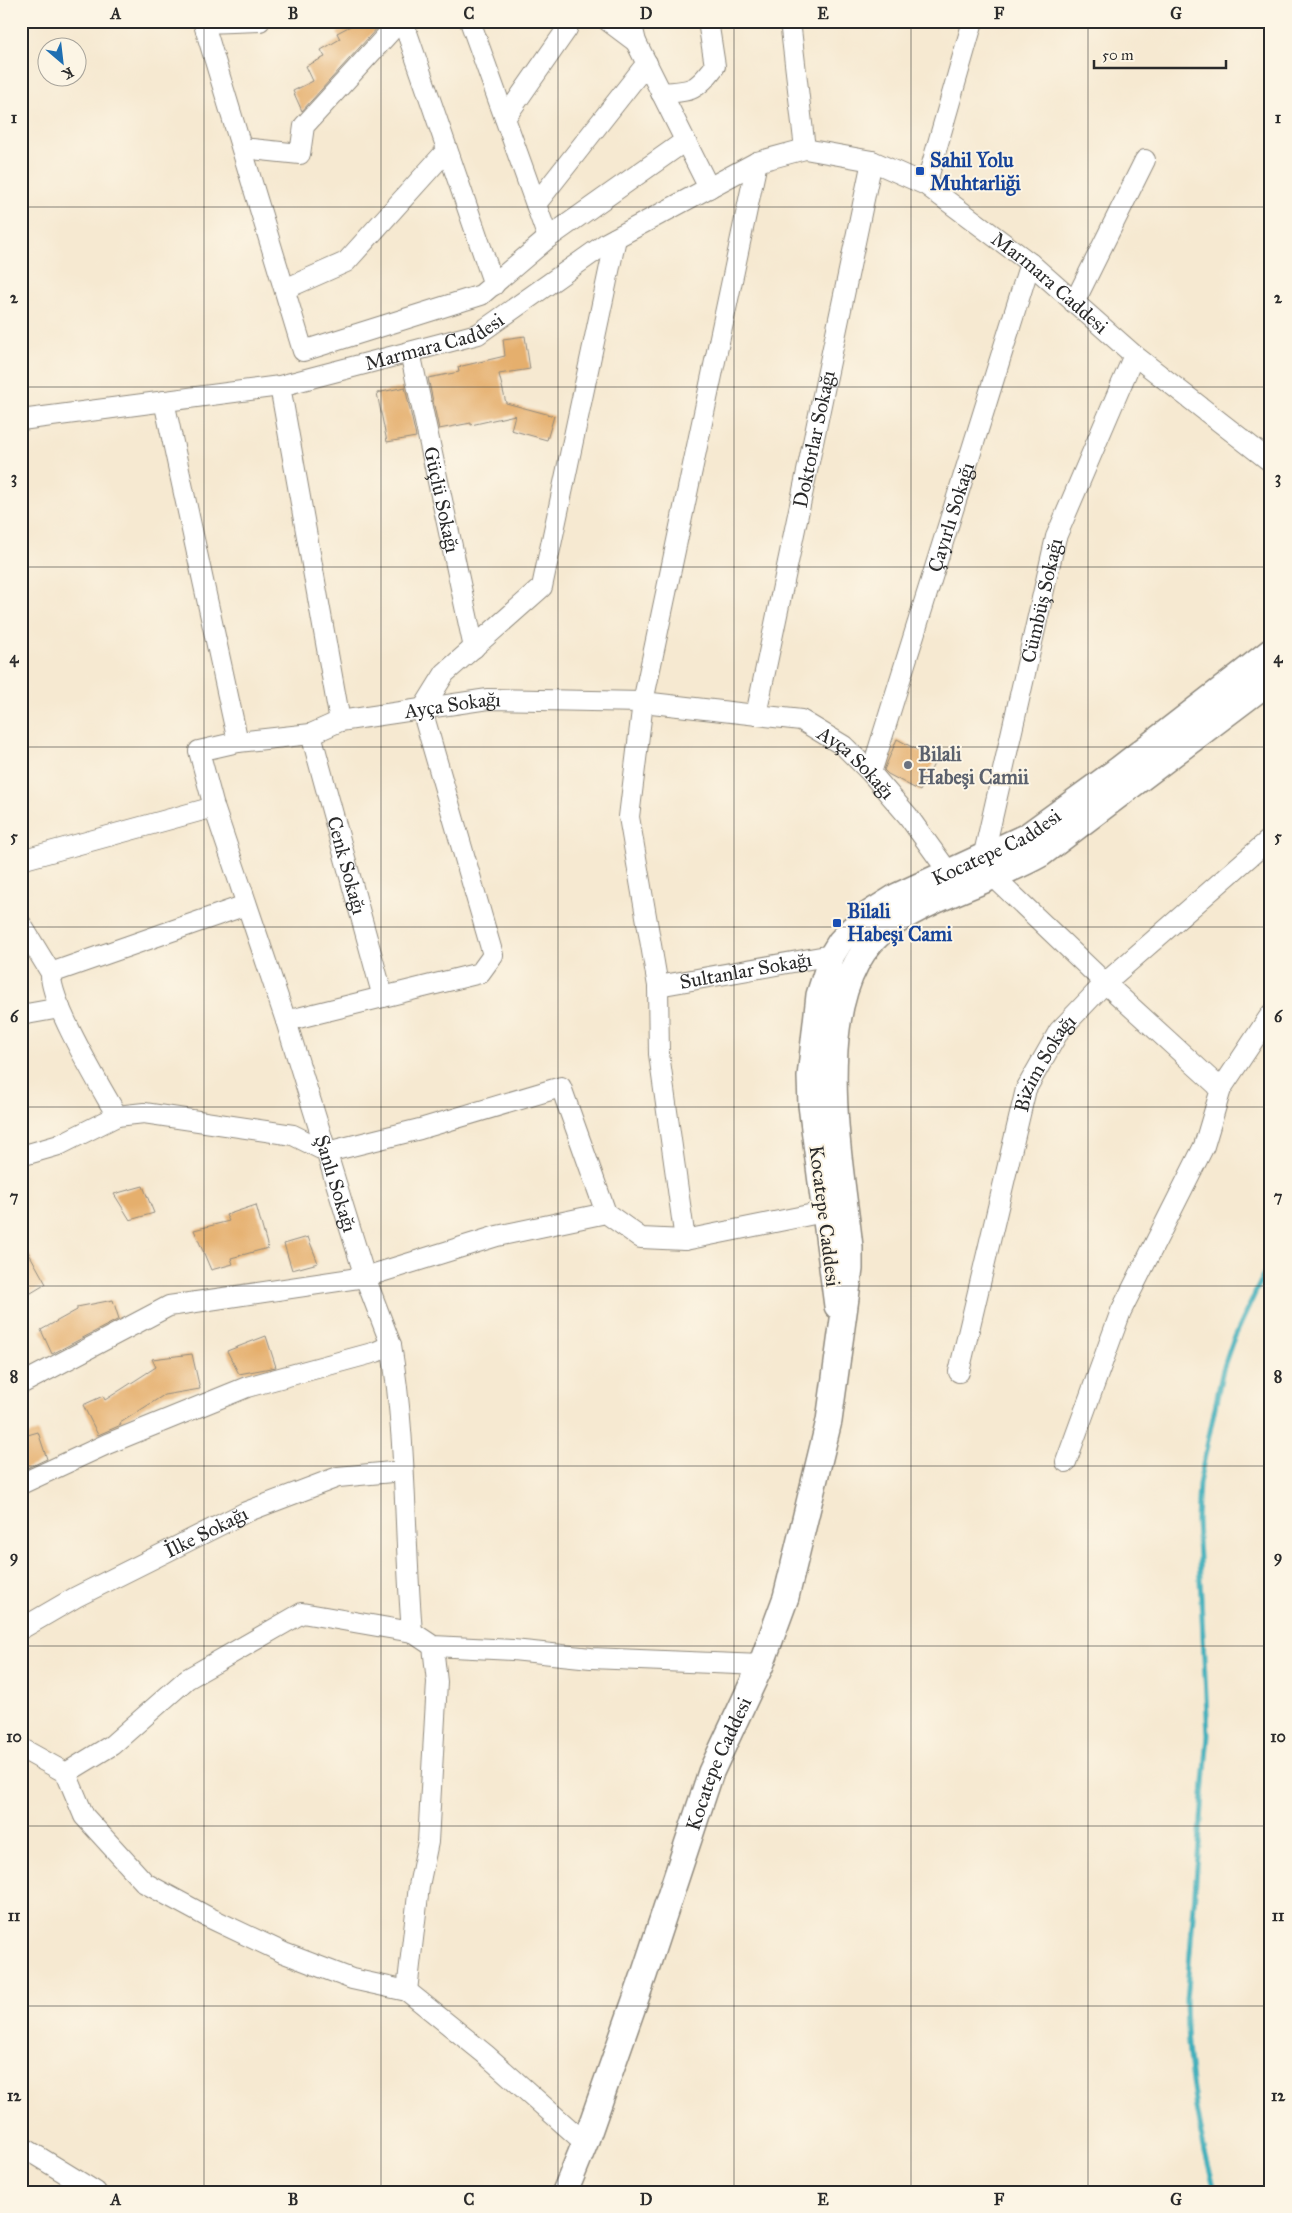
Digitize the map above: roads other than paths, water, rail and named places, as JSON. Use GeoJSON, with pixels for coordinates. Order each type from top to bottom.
{"type":"FeatureCollection","features":[{"type":"Feature","properties":{"kind":"main road","name":"Kocatepe Caddesi"},"geometry":{"type":"LineString","coordinates":[[988,868],[1027,836],[1126,763],[1271,651]]}},
{"type":"Feature","properties":{"kind":"main road","name":"Kocatepe Caddesi"},"geometry":{"type":"LineString","coordinates":[[565,2192],[585,2143],[644,1975],[711,1772],[762,1665],[786,1597],[819,1470],[829,1422],[850,1269],[835,1211],[810,1077],[819,995],[832,955],[840,942],[870,913],[897,896],[955,882],[988,868],[1041,854],[1271,680]]}},
{"type":"Feature","properties":{"kind":"main road","name":"Kocatepe Caddesi"},"geometry":{"type":"LineString","coordinates":[[835,1211],[833,1095],[835,1045],[843,998],[864,950],[889,926],[955,882]]}},
{"type":"Feature","properties":{"kind":"main road"},"geometry":{"type":"LineString","coordinates":[[832,955],[864,950]]}},
{"type":"Feature","properties":{"kind":"street"},"geometry":{"type":"LineString","coordinates":[[260,21],[203,22],[304,351],[482,295],[548,238],[685,141]]}},
{"type":"Feature","properties":{"kind":"street"},"geometry":{"type":"LineString","coordinates":[[242,148],[300,154],[304,126],[401,21],[494,284]]}},
{"type":"Feature","properties":{"kind":"street"},"geometry":{"type":"LineString","coordinates":[[470,21],[548,238]]}},
{"type":"Feature","properties":{"kind":"street"},"geometry":{"type":"LineString","coordinates":[[505,118],[567,29],[570,21]]}},
{"type":"Feature","properties":{"kind":"street"},"geometry":{"type":"LineString","coordinates":[[608,21],[636,42]]}},
{"type":"Feature","properties":{"kind":"street"},"geometry":{"type":"LineString","coordinates":[[631,21],[636,42],[709,188]]}},
{"type":"Feature","properties":{"kind":"street"},"geometry":{"type":"LineString","coordinates":[[662,93],[686,92],[700,85],[715,66],[708,21]]}},
{"type":"Feature","properties":{"kind":"street"},"geometry":{"type":"LineString","coordinates":[[790,21],[805,149]]}},
{"type":"Feature","properties":{"kind":"street"},"geometry":{"type":"LineString","coordinates":[[926,184],[973,21]]}},
{"type":"Feature","properties":{"kind":"street"},"geometry":{"type":"LineString","coordinates":[[536,204],[646,63]]}},
{"type":"Feature","properties":{"kind":"street","name":"Marmara Caddesi"},"geometry":{"type":"LineString","coordinates":[[21,420],[280,386],[478,334],[616,238],[757,162],[805,149],[872,162],[926,184],[1030,263],[1134,355],[1271,462]]}},
{"type":"Feature","properties":{"kind":"street"},"geometry":{"type":"LineString","coordinates":[[285,289],[346,262],[447,150]]}},
{"type":"Feature","properties":{"kind":"street"},"geometry":{"type":"LineString","coordinates":[[1074,303],[1145,160]]}},
{"type":"Feature","properties":{"kind":"street"},"geometry":{"type":"LineString","coordinates":[[685,1240],[659,1054],[658,986],[629,817],[643,702],[757,162]]}},
{"type":"Feature","properties":{"kind":"street","name":"Doktorlar Sokağı"},"geometry":{"type":"LineString","coordinates":[[756,715],[872,162]]}},
{"type":"Feature","properties":{"kind":"street"},"geometry":{"type":"LineString","coordinates":[[286,1021],[480,972],[493,954],[422,710],[445,673],[542,587],[616,238]]}},
{"type":"Feature","properties":{"kind":"street","name":"Çayırlı Sokağı"},"geometry":{"type":"LineString","coordinates":[[871,773],[1030,263]]}},
{"type":"Feature","properties":{"kind":"street","name":"Güçlü Sokağı"},"geometry":{"type":"LineString","coordinates":[[410,352],[474,648]]}},
{"type":"Feature","properties":{"kind":"street","name":"Cümbüş Sokağı"},"geometry":{"type":"LineString","coordinates":[[988,868],[1056,537],[1134,355]]}},
{"type":"Feature","properties":{"kind":"street"},"geometry":{"type":"LineString","coordinates":[[280,386],[340,721]]}},
{"type":"Feature","properties":{"kind":"street"},"geometry":{"type":"LineString","coordinates":[[164,401],[238,742]]}},
{"type":"Feature","properties":{"kind":"street","name":"Ayça Sokağı"},"geometry":{"type":"LineString","coordinates":[[214,807],[199,751],[238,742],[311,734],[340,721],[488,699],[643,702],[801,720],[844,746],[871,773],[908,816],[955,882]]}},
{"type":"Feature","properties":{"kind":"street","name":"Cenk Sokağı"},"geometry":{"type":"LineString","coordinates":[[311,734],[383,998]]}},
{"type":"Feature","properties":{"kind":"street"},"geometry":{"type":"LineString","coordinates":[[21,860],[214,807]]}},
{"type":"Feature","properties":{"kind":"street","name":"Şanlı Sokağı"},"geometry":{"type":"LineString","coordinates":[[214,807],[241,882],[246,905],[286,1021],[365,1277],[391,1345],[399,1394],[412,1632]]}},
{"type":"Feature","properties":{"kind":"street","name":"Bizim Sokağı"},"geometry":{"type":"LineString","coordinates":[[959,1372],[1026,1089],[1059,1032],[1105,983],[1271,838]]}},
{"type":"Feature","properties":{"kind":"street"},"geometry":{"type":"LineString","coordinates":[[988,868],[1105,983],[1221,1089]]}},
{"type":"Feature","properties":{"kind":"street"},"geometry":{"type":"LineString","coordinates":[[51,973],[246,905]]}},
{"type":"Feature","properties":{"kind":"street"},"geometry":{"type":"LineString","coordinates":[[21,924],[51,973],[51,981],[60,1008],[117,1116]]}},
{"type":"Feature","properties":{"kind":"street","name":"Sultanlar Sokağı"},"geometry":{"type":"LineString","coordinates":[[658,986],[832,955]]}},
{"type":"Feature","properties":{"kind":"street"},"geometry":{"type":"LineString","coordinates":[[21,1015],[60,1008]]}},
{"type":"Feature","properties":{"kind":"street"},"geometry":{"type":"LineString","coordinates":[[1066,1462],[1121,1311],[1204,1146],[1221,1089],[1271,1014]]}},
{"type":"Feature","properties":{"kind":"street"},"geometry":{"type":"LineString","coordinates":[[21,1156],[59,1145],[117,1116],[144,1114],[292,1135],[327,1152],[420,1129],[561,1088],[606,1214],[641,1238],[685,1240],[835,1211]]}},
{"type":"Feature","properties":{"kind":"street"},"geometry":{"type":"LineString","coordinates":[[21,1384],[169,1306],[365,1277],[497,1236],[606,1214]]}},
{"type":"Feature","properties":{"kind":"street"},"geometry":{"type":"LineString","coordinates":[[21,1484],[107,1444],[247,1387],[376,1352],[391,1345]]}},
{"type":"Feature","properties":{"kind":"street","name":"İlke Sokağı"},"geometry":{"type":"LineString","coordinates":[[21,1629],[76,1597],[246,1512],[338,1477],[404,1471]]}},
{"type":"Feature","properties":{"kind":"street"},"geometry":{"type":"LineString","coordinates":[[66,1773],[112,1745],[187,1679],[302,1613],[412,1632],[433,1646],[513,1650],[591,1658],[762,1665]]}},
{"type":"Feature","properties":{"kind":"street"},"geometry":{"type":"LineString","coordinates":[[407,1991],[419,1886],[428,1842],[436,1682],[433,1646]]}},
{"type":"Feature","properties":{"kind":"street"},"geometry":{"type":"LineString","coordinates":[[21,1748],[66,1773],[84,1816],[145,1883],[206,1916],[284,1952],[352,1979],[407,1991],[485,2054],[585,2143]]}},
{"type":"Feature","properties":{"kind":"street"},"geometry":{"type":"LineString","coordinates":[[21,2146],[96,2192]]}},
{"type":"Feature","properties":{"kind":"waterway"},"geometry":{"type":"LineString","coordinates":[[1216,2192],[1203,2145],[1194,2097],[1188,2049],[1186,2001],[1208,1735],[1197,1520],[1199,1484],[1223,1369],[1232,1343],[1271,1259]]}},
{"type":"Feature","properties":{"kind":"place","name":"Sahil Yolu Muhtarliği"},"geometry":{"type":"Point","coordinates":[920,171]}},
{"type":"Feature","properties":{"kind":"place","name":"Bilali Habeşi Camii"},"geometry":{"type":"Point","coordinates":[908,765]}},
{"type":"Feature","properties":{"kind":"place","name":"Bilali Habeşi Cami"},"geometry":{"type":"Point","coordinates":[837,923]}}]}
